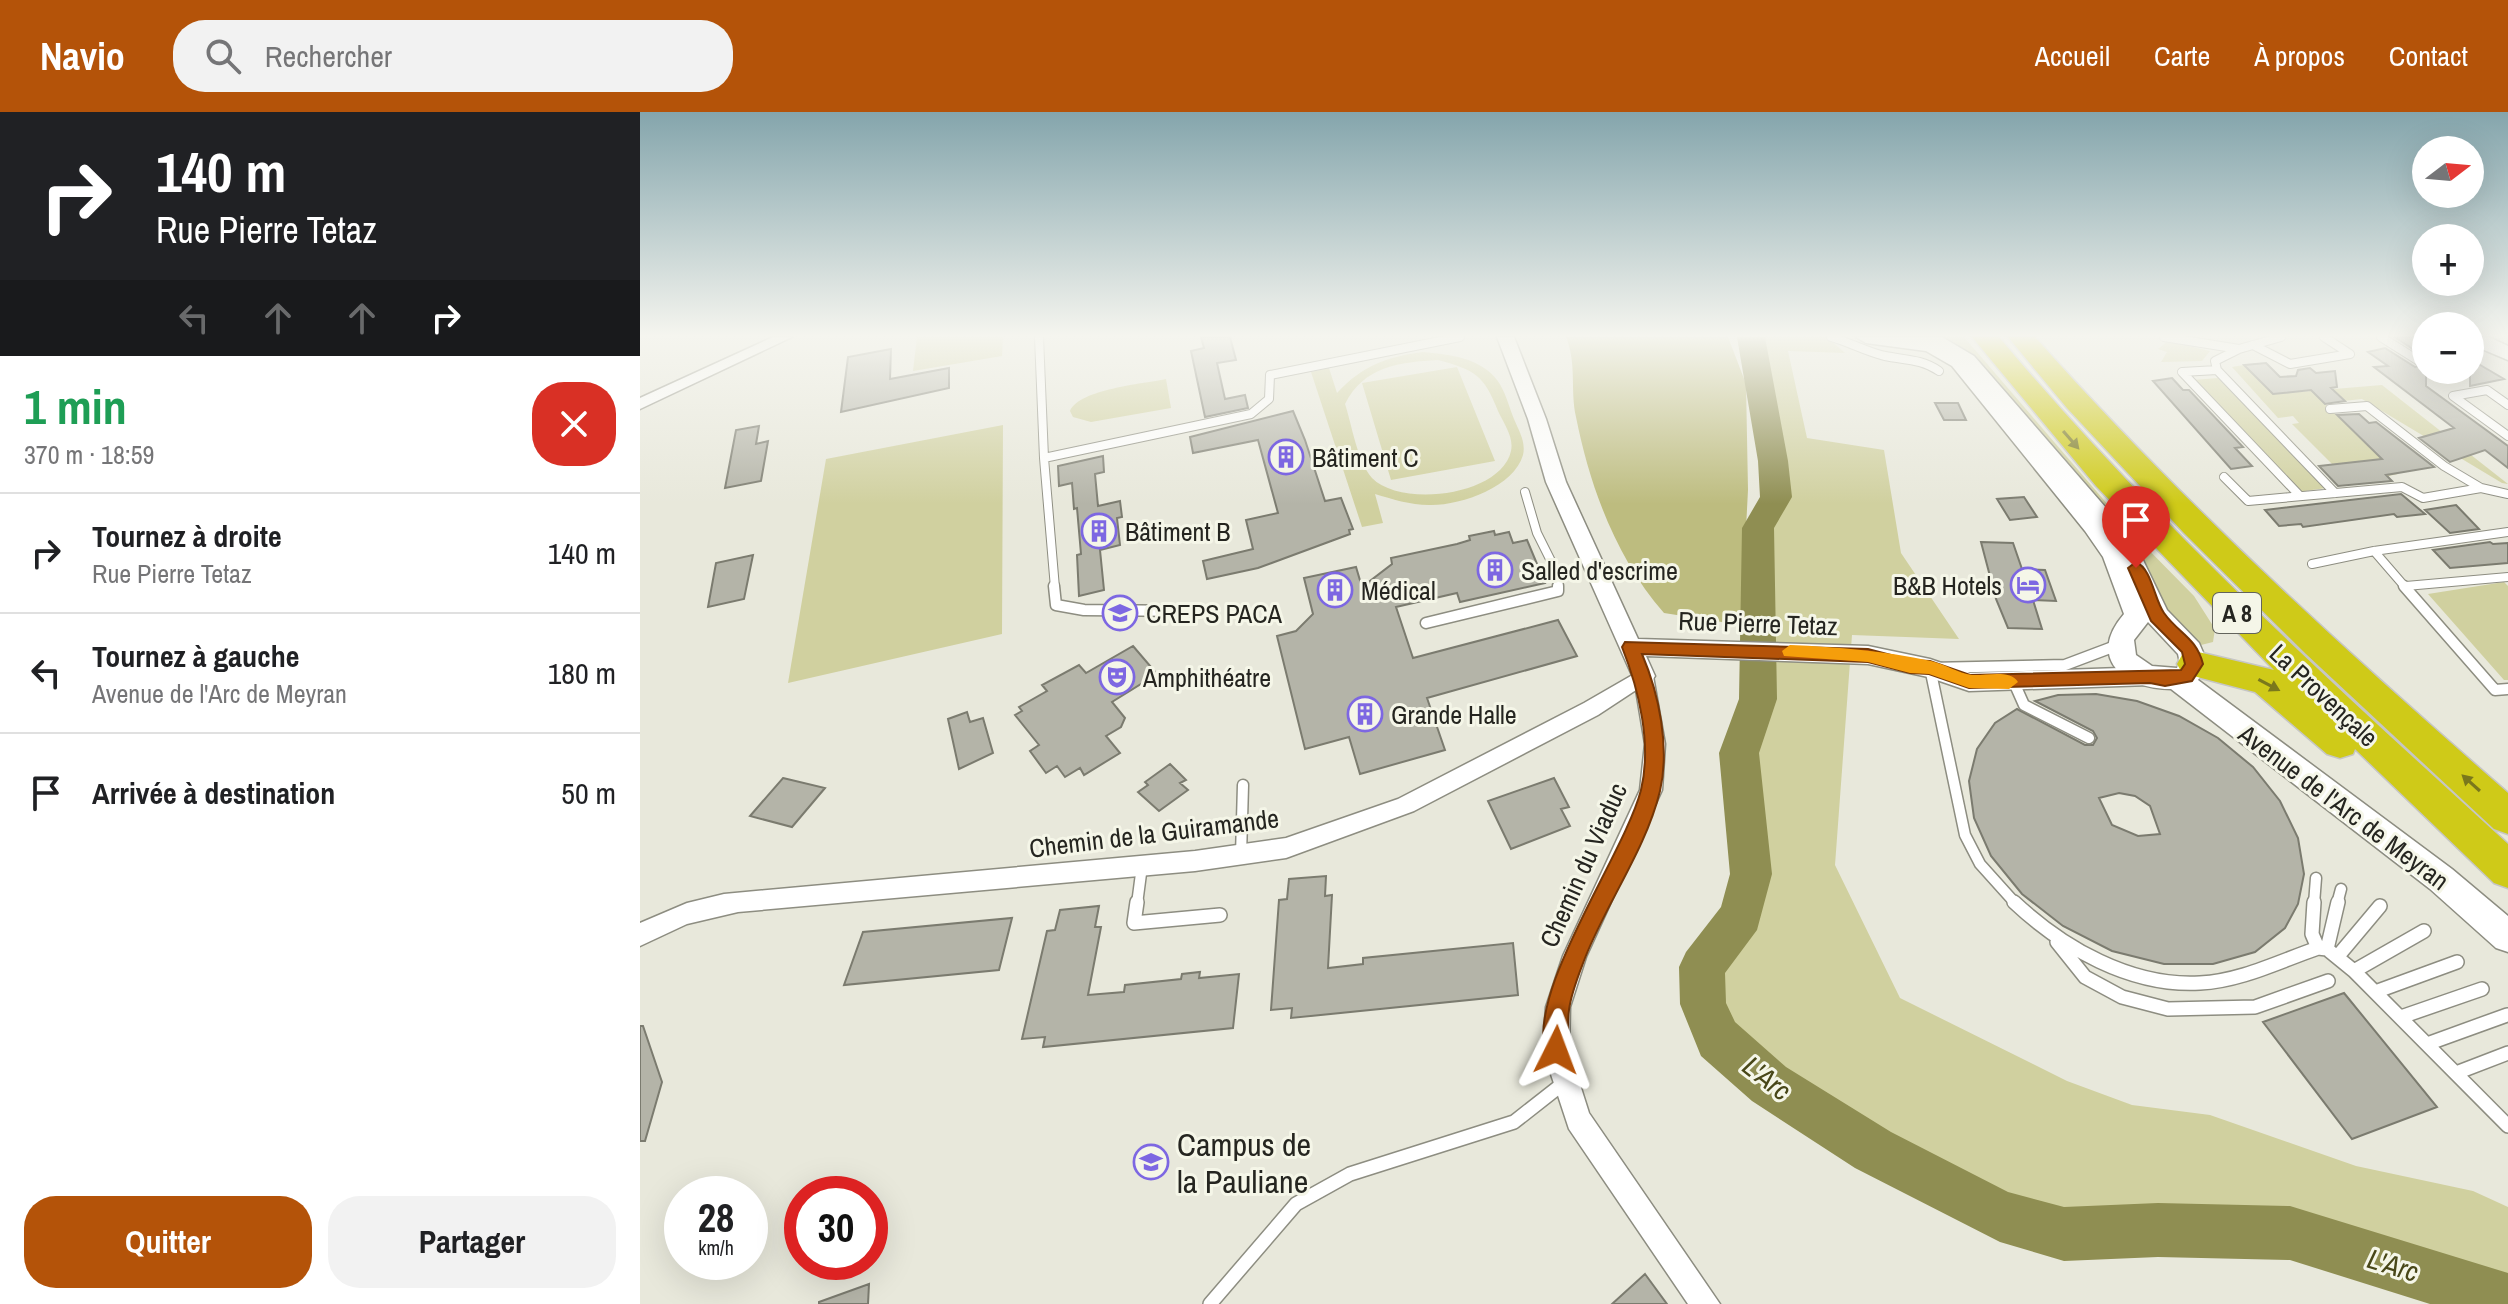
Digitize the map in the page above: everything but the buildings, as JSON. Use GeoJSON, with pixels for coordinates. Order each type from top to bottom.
{"type":"FeatureCollection","features":[{"type":"Feature","properties":{"kind":"highway","name":"La Provençale"},"geometry":{"type":"LineString","coordinates":[[2032,393],[2096,469],[2238,614],[2508,870]]}},
{"type":"Feature","properties":{"kind":"highway","name":"La Provençale"},"geometry":{"type":"LineString","coordinates":[[2071,393],[2174,507],[2276,607],[2508,817]]}},
{"type":"Feature","properties":{"kind":"highway"},"geometry":{"type":"LineString","coordinates":[[2097,393],[2179,486],[2325,632],[2433,750]]}},
{"type":"Feature","properties":{"kind":"highway"},"geometry":{"type":"LineString","coordinates":[[2174,664],[2248,675],[2282,692],[2404,800],[2508,886]]}},
{"type":"Feature","properties":{"kind":"main road"},"geometry":{"type":"LineString","coordinates":[[1984,393],[2094,525],[2115,555],[2138,616],[2123,638]]}},
{"type":"Feature","properties":{"kind":"main road","name":"Avenue de l'Arc de Meyran"},"geometry":{"type":"LineString","coordinates":[[1995,393],[2105,522],[2128,554],[2157,616],[2174,664]]}},
{"type":"Feature","properties":{"kind":"main road","name":"Avenue de l'Arc de Meyran"},"geometry":{"type":"LineString","coordinates":[[2174,664],[2127,661],[2123,638],[2144,627],[2174,664],[2232,723],[2441,879],[2508,937]]}},
{"type":"Feature","properties":{"kind":"street"},"geometry":{"type":"LineString","coordinates":[[640,404],[665,393]]}},
{"type":"Feature","properties":{"kind":"street","name":"Chemin du Viaduc"},"geometry":{"type":"LineString","coordinates":[[1527,393],[1556,482],[1643,676],[1655,744],[1651,790],[1639,822],[1575,956],[1558,1007],[1556,1050],[1578,1120],[1705,1304]]}},
{"type":"Feature","properties":{"kind":"street","name":"Rue Pierre Tetaz"},"geometry":{"type":"LineString","coordinates":[[1631,647],[1843,653],[1930,668],[1969,682],[2010,673],[2174,664]]}},
{"type":"Feature","properties":{"kind":"street","name":"Chemin de la Guiramande"},"geometry":{"type":"LineString","coordinates":[[640,935],[667,920],[719,904],[1241,857],[1332,834],[1406,805],[1579,716],[1643,676]]}},
{"type":"Feature","properties":{"kind":"lane"},"geometry":{"type":"LineString","coordinates":[[1040,393],[1041,440],[1056,605],[1084,610],[1194,611]]}},
{"type":"Feature","properties":{"kind":"lane"},"geometry":{"type":"LineString","coordinates":[[1044,458],[1251,414],[1269,399],[1269,393]]}},
{"type":"Feature","properties":{"kind":"lane"},"geometry":{"type":"LineString","coordinates":[[2202,393],[2300,496]]}},
{"type":"Feature","properties":{"kind":"lane"},"geometry":{"type":"LineString","coordinates":[[2239,393],[2335,493]]}},
{"type":"Feature","properties":{"kind":"lane"},"geometry":{"type":"LineString","coordinates":[[2472,393],[2453,396],[2508,436]]}},
{"type":"Feature","properties":{"kind":"lane"},"geometry":{"type":"LineString","coordinates":[[2491,393],[2508,405]]}},
{"type":"Feature","properties":{"kind":"lane"},"geometry":{"type":"LineString","coordinates":[[2330,409],[2367,406],[2444,466],[2481,488],[2508,494]]}},
{"type":"Feature","properties":{"kind":"lane"},"geometry":{"type":"LineString","coordinates":[[2224,477],[2248,501],[2402,487],[2423,498],[2481,488]]}},
{"type":"Feature","properties":{"kind":"lane"},"geometry":{"type":"LineString","coordinates":[[1426,623],[1558,591],[1559,577],[1537,533],[1525,492]]}},
{"type":"Feature","properties":{"kind":"lane"},"geometry":{"type":"LineString","coordinates":[[2312,564],[2374,551],[2508,532]]}},
{"type":"Feature","properties":{"kind":"lane"},"geometry":{"type":"LineString","coordinates":[[2374,551],[2495,690],[2508,689]]}},
{"type":"Feature","properties":{"kind":"lane"},"geometry":{"type":"LineString","coordinates":[[2406,586],[2508,577]]}},
{"type":"Feature","properties":{"kind":"lane","name":"Rue Pierre Tetaz"},"geometry":{"type":"LineString","coordinates":[[2010,673],[2065,665],[2123,638]]}},
{"type":"Feature","properties":{"kind":"lane"},"geometry":{"type":"LineString","coordinates":[[1930,668],[1965,834],[1983,869],[2013,903],[2053,937],[2085,977],[2122,997],[2168,1009],[2255,1007],[2328,981]]}},
{"type":"Feature","properties":{"kind":"lane"},"geometry":{"type":"LineString","coordinates":[[2010,673],[2024,705],[2089,738]]}},
{"type":"Feature","properties":{"kind":"lane"},"geometry":{"type":"LineString","coordinates":[[1241,857],[1243,785]]}},
{"type":"Feature","properties":{"kind":"lane"},"geometry":{"type":"LineString","coordinates":[[1142,866],[1134,923],[1220,915]]}},
{"type":"Feature","properties":{"kind":"lane"},"geometry":{"type":"LineString","coordinates":[[2316,878],[2312,934],[2401,1017],[2508,1126]]}},
{"type":"Feature","properties":{"kind":"lane"},"geometry":{"type":"LineString","coordinates":[[2328,951],[2341,889]]}},
{"type":"Feature","properties":{"kind":"lane"},"geometry":{"type":"LineString","coordinates":[[2053,937],[2106,963],[2152,978],[2198,983],[2239,976],[2328,951],[2380,906]]}},
{"type":"Feature","properties":{"kind":"lane"},"geometry":{"type":"LineString","coordinates":[[2354,971],[2424,931]]}},
{"type":"Feature","properties":{"kind":"lane"},"geometry":{"type":"LineString","coordinates":[[2375,992],[2457,962]]}},
{"type":"Feature","properties":{"kind":"lane"},"geometry":{"type":"LineString","coordinates":[[2401,1017],[2482,989]]}},
{"type":"Feature","properties":{"kind":"lane"},"geometry":{"type":"LineString","coordinates":[[2427,1044],[2507,1015]]}},
{"type":"Feature","properties":{"kind":"lane"},"geometry":{"type":"LineString","coordinates":[[2456,1073],[2508,1053]]}},
{"type":"Feature","properties":{"kind":"lane"},"geometry":{"type":"LineString","coordinates":[[1210,1304],[1296,1204],[1350,1174],[1514,1122],[1566,1081]]}},
{"type":"Feature","properties":{"kind":"green space"},"geometry":{"type":"Polygon","coordinates":[[[1098,393],[1168,393],[1171,408],[1091,422],[1073,417],[1070,411],[1076,404],[1098,393]]]}},
{"type":"Feature","properties":{"kind":"green space"},"geometry":{"type":"Polygon","coordinates":[[[1318,393],[1352,393],[1345,404],[1362,462],[1372,478],[1386,487],[1426,495],[1449,493],[1489,478],[1503,466],[1511,451],[1511,441],[1490,393],[1504,393],[1522,437],[1523,455],[1518,466],[1497,485],[1456,502],[1422,505],[1375,494],[1383,523],[1362,527],[1318,393]]]}},
{"type":"Feature","properties":{"kind":"green space"},"geometry":{"type":"Polygon","coordinates":[[[1365,393],[1467,393],[1495,461],[1391,480],[1365,393]]]}},
{"type":"Feature","properties":{"kind":"green space"},"geometry":{"type":"Polygon","coordinates":[[[1761,393],[1797,393],[1807,438],[1884,450],[1901,553],[1959,639],[1852,635],[1835,865],[1900,998],[2067,1081],[2132,1105],[2210,1115],[2356,1166],[2473,1191],[2508,1207],[2508,1302],[2290,1233],[2064,1234],[2000,1216],[1873,1150],[1769,1084],[1718,1039],[1703,1004],[1702,968],[1741,916],[1751,874],[1739,752],[1758,699],[1758,528],[1776,497],[1761,393]]]}},
{"type":"Feature","properties":{"kind":"green space"},"geometry":{"type":"Polygon","coordinates":[[[1982,393],[2012,393],[2133,534],[2194,596],[2215,629],[2213,642],[2201,645],[2172,621],[1982,393]]]}},
{"type":"Feature","properties":{"kind":"green space"},"geometry":{"type":"Polygon","coordinates":[[[2205,393],[2232,393],[2326,488],[2298,492],[2205,393]]]}},
{"type":"Feature","properties":{"kind":"green space"},"geometry":{"type":"Polygon","coordinates":[[[2255,393],[2392,393],[2508,484],[2362,399],[2324,403],[2398,474],[2374,479],[2356,462],[2332,464],[2292,424],[2299,423],[2293,416],[2278,418],[2255,393]]]}},
{"type":"Feature","properties":{"kind":"green space"},"geometry":{"type":"Polygon","coordinates":[[[1003,425],[1002,634],[788,683],[826,459],[1003,425]]]}},
{"type":"Feature","properties":{"kind":"green space"},"geometry":{"type":"Polygon","coordinates":[[[2504,582],[2508,586],[2508,680],[2504,680],[2428,594],[2504,582]]]}},
{"type":"Feature","properties":{"kind":"shaded area"},"geometry":{"type":"Polygon","coordinates":[[[1573,393],[1746,393],[1748,490],[1741,625],[1664,613],[1647,592],[1619,545],[1597,495],[1573,393]]]}},
{"type":"Feature","properties":{"kind":"waterway","name":"L'Arc"},"geometry":{"type":"LineString","coordinates":[[1761,393],[1776,497],[1758,528],[1758,699],[1739,753],[1751,874],[1741,916],[1702,967],[1703,1004],[1718,1039],[1769,1084],[1873,1150],[2000,1216],[2064,1234],[2158,1230],[2290,1233],[2508,1301]]}},
{"type":"Feature","properties":{"kind":"slow traffic"},"geometry":{"type":"LineString","coordinates":[[1790,651],[1868,655],[1930,668],[1969,682],[2009,682]]}},
{"type":"Feature","properties":{"kind":"place","name":"Bâtiment C"},"geometry":{"type":"Point","coordinates":[1286,457]}},
{"type":"Feature","properties":{"kind":"place","name":"Bâtiment B"},"geometry":{"type":"Point","coordinates":[1099,531]}},
{"type":"Feature","properties":{"kind":"place","name":"Salled d'escrime"},"geometry":{"type":"Point","coordinates":[1495,570]}},
{"type":"Feature","properties":{"kind":"place","name":"B&B Hotels"},"geometry":{"type":"Point","coordinates":[2028,585]}},
{"type":"Feature","properties":{"kind":"place","name":"Médical"},"geometry":{"type":"Point","coordinates":[1335,590]}},
{"type":"Feature","properties":{"kind":"place","name":"CREPS PACA"},"geometry":{"type":"Point","coordinates":[1120,613]}},
{"type":"Feature","properties":{"kind":"place","name":"Amphithéatre"},"geometry":{"type":"Point","coordinates":[1117,677]}},
{"type":"Feature","properties":{"kind":"place","name":"Grande Halle"},"geometry":{"type":"Point","coordinates":[1365,714]}},
{"type":"Feature","properties":{"kind":"place","name":"Campus de la Pauliane"},"geometry":{"type":"Point","coordinates":[1151,1162]}},
{"type":"Feature","properties":{"kind":"route"},"geometry":{"type":"LineString","coordinates":[[1556,1050],[1558,1007],[1575,956],[1639,822],[1651,790],[1655,744],[1643,676],[1631,647],[1868,655],[1930,668],[1969,682],[2150,676],[2178,679],[2186,676],[2192,671],[2194,657],[2184,642],[2157,616],[2136,568]]}}]}
